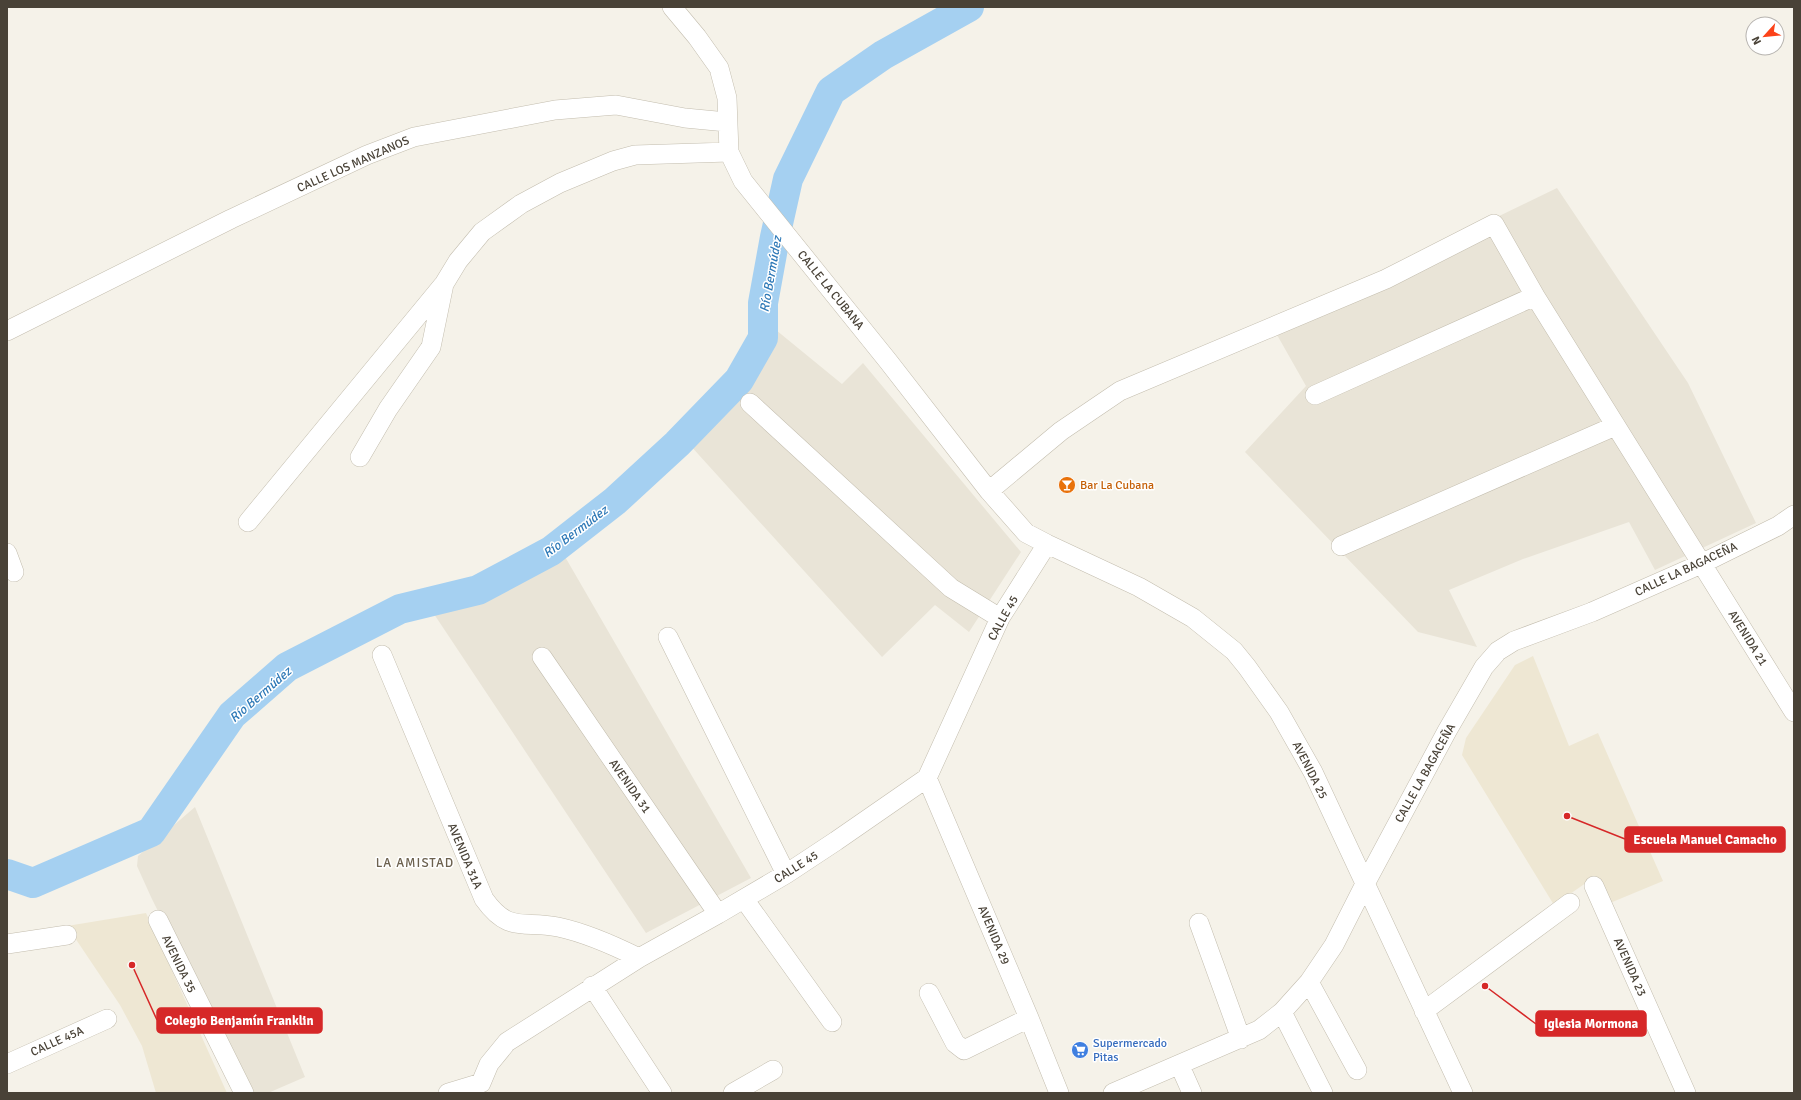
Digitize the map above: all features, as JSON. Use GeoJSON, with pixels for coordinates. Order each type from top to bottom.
{"type":"FeatureCollection","features":[{"type":"Feature","properties":{"kind":"street","name":"CALLE LA CUBANA"},"geometry":{"type":"LineString","coordinates":[[672,7],[697,37],[719,68],[728,98],[727,122],[729,152],[743,181],[883,355],[989,491],[1026,533],[1047,544]]}},
{"type":"Feature","properties":{"kind":"street","name":"CALLE LOS MANZANOS"},"geometry":{"type":"LineString","coordinates":[[7,331],[238,216],[367,155],[414,137],[556,110],[616,105],[685,118],[727,122]]}},
{"type":"Feature","properties":{"kind":"street"},"geometry":{"type":"LineString","coordinates":[[248,522],[444,284],[458,260],[482,232],[521,204],[560,183],[613,160],[635,155],[729,152]]}},
{"type":"Feature","properties":{"kind":"street","name":"AVENIDA 21"},"geometry":{"type":"LineString","coordinates":[[989,491],[1061,431],[1120,391],[1386,279],[1494,224],[1535,296],[1794,712]]}},
{"type":"Feature","properties":{"kind":"street"},"geometry":{"type":"LineString","coordinates":[[360,457],[388,409],[431,347],[444,284]]}},
{"type":"Feature","properties":{"kind":"street"},"geometry":{"type":"LineString","coordinates":[[1315,395],[1535,296]]}},
{"type":"Feature","properties":{"kind":"street"},"geometry":{"type":"LineString","coordinates":[[750,403],[951,588],[1000,618]]}},
{"type":"Feature","properties":{"kind":"street"},"geometry":{"type":"LineString","coordinates":[[1341,546],[1615,426]]}},
{"type":"Feature","properties":{"kind":"street","name":"CALLE LA BAGACEÑA"},"geometry":{"type":"LineString","coordinates":[[1113,1093],[1180,1066],[1259,1030],[1282,1012],[1309,982],[1334,945],[1364,884],[1480,673],[1498,651],[1514,641],[1592,612],[1701,564],[1778,526],[1794,515]]}},
{"type":"Feature","properties":{"kind":"street","name":"CALLE 45"},"geometry":{"type":"LineString","coordinates":[[448,1093],[482,1088],[489,1064],[507,1042],[592,986],[786,874],[836,842],[927,778],[1000,618],[1047,544]]}},
{"type":"Feature","properties":{"kind":"street","name":"AVENIDA 25"},"geometry":{"type":"LineString","coordinates":[[1047,544],[1139,587],[1193,618],[1234,651],[1247,667],[1287,726],[1313,772],[1364,884],[1463,1093]]}},
{"type":"Feature","properties":{"kind":"street"},"geometry":{"type":"LineString","coordinates":[[7,553],[14,572]]}},
{"type":"Feature","properties":{"kind":"street"},"geometry":{"type":"LineString","coordinates":[[668,637],[786,874]]}},
{"type":"Feature","properties":{"kind":"street","name":"AVENIDA 31A"},"geometry":{"type":"LineString","coordinates":[[382,655],[484,899],[493,912],[504,920],[526,925],[557,927],[604,941],[639,958]]}},
{"type":"Feature","properties":{"kind":"street","name":"AVENIDA 31"},"geometry":{"type":"LineString","coordinates":[[542,657],[718,914]]}},
{"type":"Feature","properties":{"kind":"street","name":"AVENIDA 29"},"geometry":{"type":"LineString","coordinates":[[927,778],[1029,1018],[1059,1093]]}},
{"type":"Feature","properties":{"kind":"street","name":"AVENIDA 23"},"geometry":{"type":"LineString","coordinates":[[1594,886],[1686,1093]]}},
{"type":"Feature","properties":{"kind":"street"},"geometry":{"type":"LineString","coordinates":[[744,899],[832,1022]]}},
{"type":"Feature","properties":{"kind":"street"},"geometry":{"type":"LineString","coordinates":[[1424,1011],[1570,903]]}},
{"type":"Feature","properties":{"kind":"street","name":"AVENIDA 35"},"geometry":{"type":"LineString","coordinates":[[158,920],[244,1093]]}},
{"type":"Feature","properties":{"kind":"street"},"geometry":{"type":"LineString","coordinates":[[1199,923],[1241,1039]]}},
{"type":"Feature","properties":{"kind":"street"},"geometry":{"type":"LineString","coordinates":[[7,944],[67,935]]}},
{"type":"Feature","properties":{"kind":"street"},"geometry":{"type":"LineString","coordinates":[[1309,982],[1357,1070]]}},
{"type":"Feature","properties":{"kind":"street"},"geometry":{"type":"LineString","coordinates":[[592,986],[662,1093]]}},
{"type":"Feature","properties":{"kind":"street"},"geometry":{"type":"LineString","coordinates":[[929,993],[955,1043],[964,1050],[1029,1018]]}},
{"type":"Feature","properties":{"kind":"street"},"geometry":{"type":"LineString","coordinates":[[1282,1012],[1323,1093]]}},
{"type":"Feature","properties":{"kind":"street","name":"CALLE 45A"},"geometry":{"type":"LineString","coordinates":[[7,1064],[106,1018]]}},
{"type":"Feature","properties":{"kind":"street"},"geometry":{"type":"LineString","coordinates":[[1180,1066],[1192,1093]]}},
{"type":"Feature","properties":{"kind":"street"},"geometry":{"type":"LineString","coordinates":[[733,1093],[773,1070]]}},
{"type":"Feature","properties":{"kind":"shaded area"},"geometry":{"type":"Polygon","coordinates":[[[1557,188],[1688,383],[1756,523],[1655,570],[1629,522],[1523,559],[1449,590],[1477,647],[1418,632],[1245,452],[1306,386],[1272,326],[1557,188]]]}},
{"type":"Feature","properties":{"kind":"shaded area"},"geometry":{"type":"Polygon","coordinates":[[[776,330],[842,384],[863,363],[1021,552],[969,632],[935,605],[882,657],[689,444],[745,388],[776,330]]]}},
{"type":"Feature","properties":{"kind":"shaded area"},"geometry":{"type":"Polygon","coordinates":[[[564,555],[751,878],[646,933],[430,608],[464,607],[564,555]]]}},
{"type":"Feature","properties":{"kind":"shaded area"},"geometry":{"type":"Polygon","coordinates":[[[1533,656],[1569,746],[1598,733],[1663,881],[1610,903],[1596,876],[1554,905],[1462,755],[1466,738],[1515,665],[1533,656]]]}},
{"type":"Feature","properties":{"kind":"shaded area"},"geometry":{"type":"Polygon","coordinates":[[[195,807],[305,1077],[268,1093],[248,1093],[137,866],[138,856],[195,807]]]}},
{"type":"Feature","properties":{"kind":"shaded area"},"geometry":{"type":"Polygon","coordinates":[[[146,913],[227,1093],[156,1093],[142,1046],[120,1005],[67,926],[146,913]]]}},
{"type":"Feature","properties":{"kind":"waterway","name":"Río Bermúdez"},"geometry":{"type":"LineString","coordinates":[[7,874],[33,883],[151,832],[232,715],[287,667],[400,609],[478,590],[551,551],[615,501],[677,444],[739,380],[763,338],[763,303],[775,237],[788,179],[831,91],[883,55],[969,7]]}},
{"type":"Feature","properties":{"kind":"place","name":"Bar La Cubana"},"geometry":{"type":"Point","coordinates":[1067,485]}},
{"type":"Feature","properties":{"kind":"place","name":"Escuela Manuel Camacho"},"geometry":{"type":"Point","coordinates":[1567,816]}},
{"type":"Feature","properties":{"kind":"place","name":"Colegio Benjamín Franklin"},"geometry":{"type":"Point","coordinates":[132,965]}},
{"type":"Feature","properties":{"kind":"place","name":"Iglesia Mormona"},"geometry":{"type":"Point","coordinates":[1485,986]}},
{"type":"Feature","properties":{"kind":"place","name":"Supermercado Pitas"},"geometry":{"type":"Point","coordinates":[1080,1050]}},
{"type":"Feature","properties":{"kind":"district","name":"LA AMISTAD"},"geometry":{"type":"Point","coordinates":[415,862]}}]}
